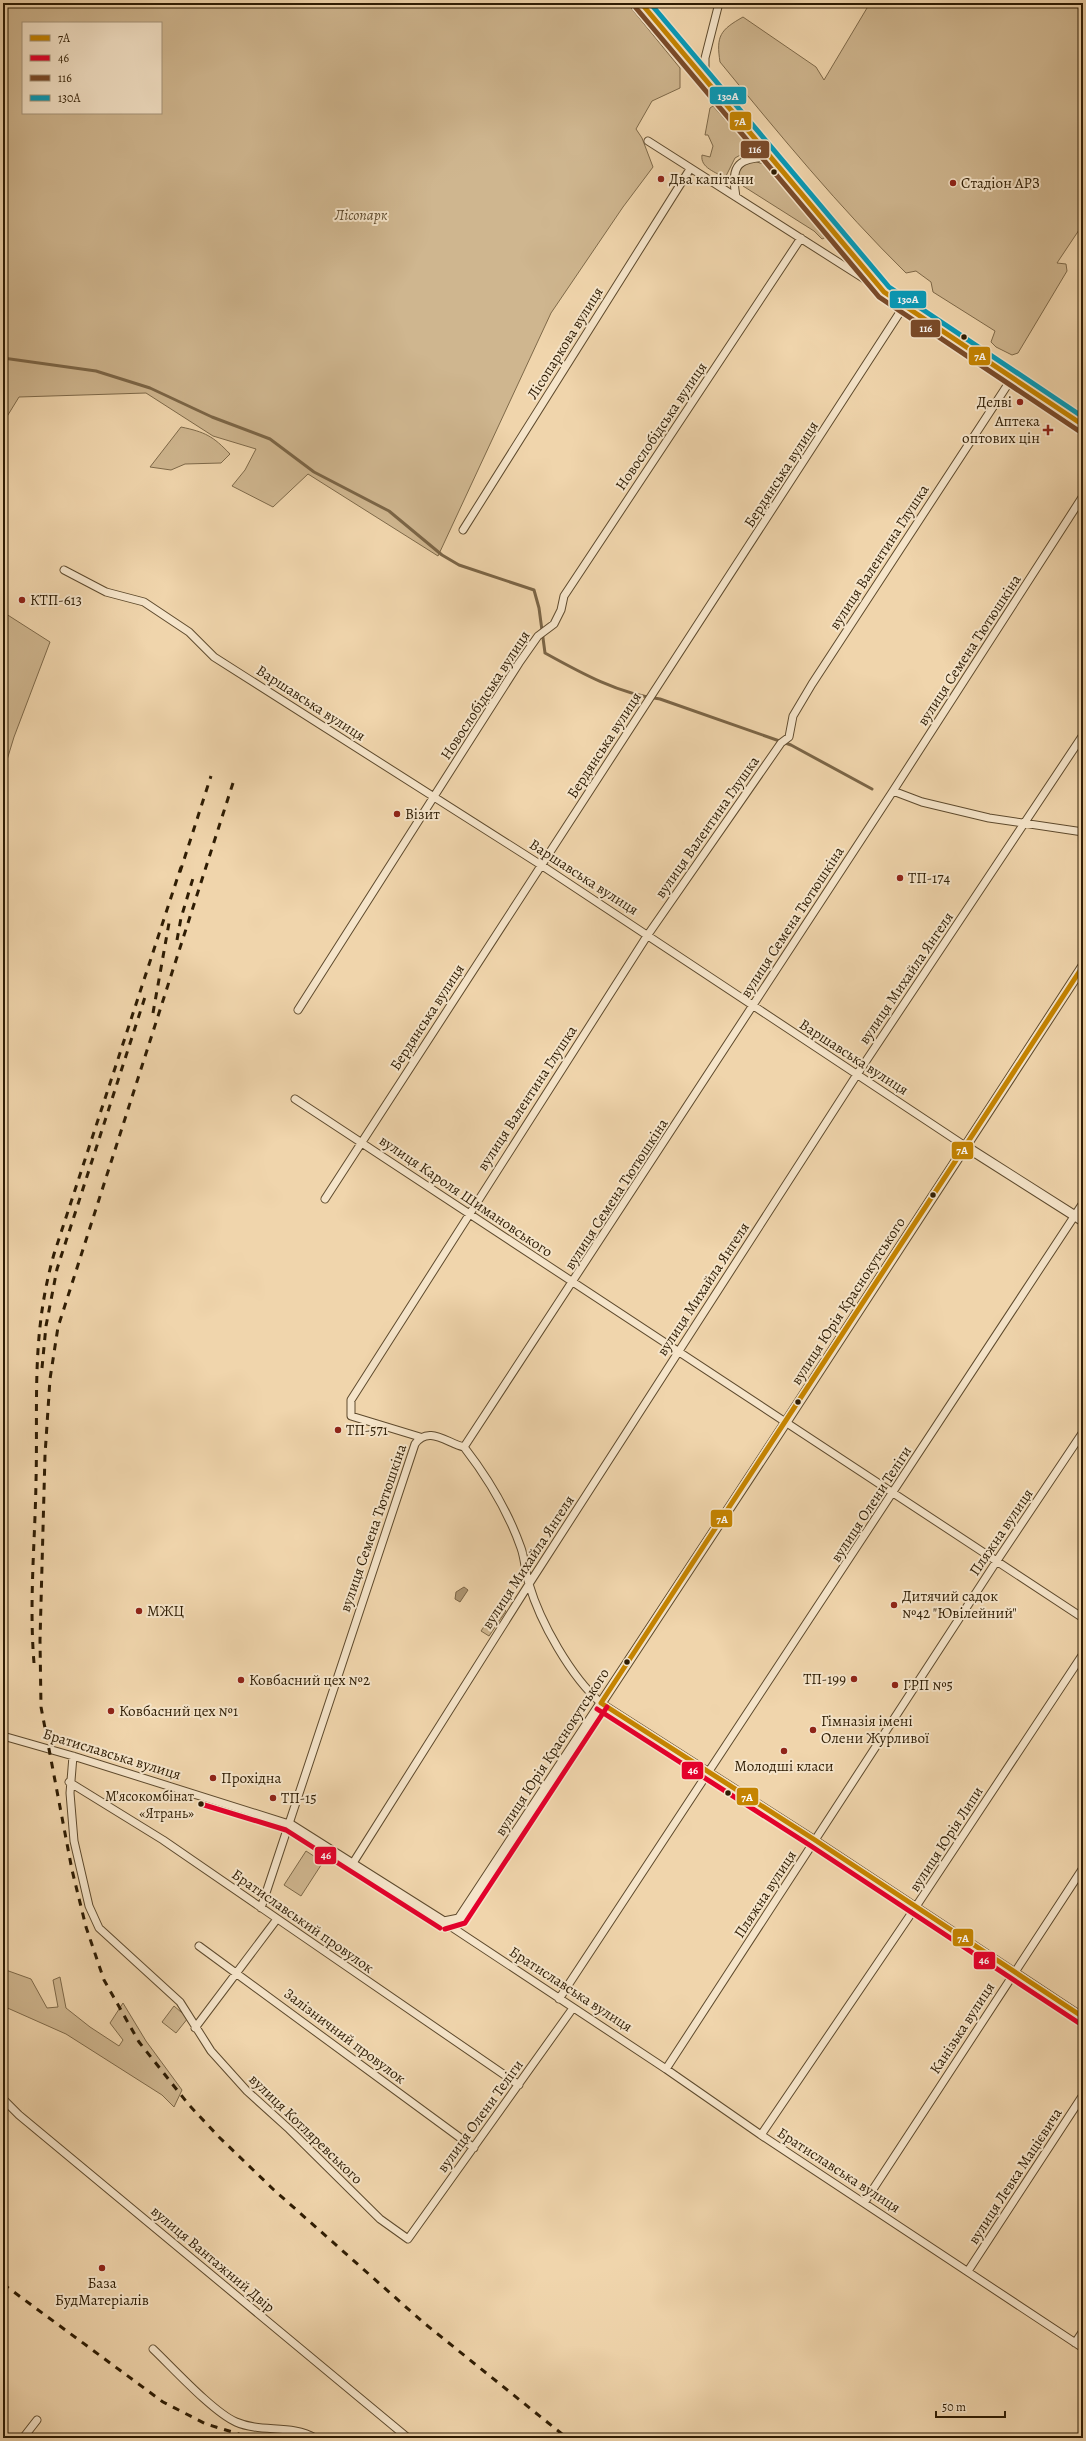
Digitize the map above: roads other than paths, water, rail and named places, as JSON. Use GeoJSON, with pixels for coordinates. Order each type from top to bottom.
{"type":"FeatureCollection","features":[{"type":"Feature","properties":{"kind":"main road"},"geometry":{"type":"LineString","coordinates":[[641,3],[705,77],[884,292],[1083,425]]}},
{"type":"Feature","properties":{"kind":"street"},"geometry":{"type":"LineString","coordinates":[[705,77],[705,58],[719,3]]}},
{"type":"Feature","properties":{"kind":"street"},"geometry":{"type":"LineString","coordinates":[[648,141],[884,292]]}},
{"type":"Feature","properties":{"kind":"street"},"geometry":{"type":"LineString","coordinates":[[736,197],[733,175],[738,164],[749,158],[771,157]]}},
{"type":"Feature","properties":{"kind":"street","name":"Лісопаркова вулиця"},"geometry":{"type":"LineString","coordinates":[[463,530],[690,169]]}},
{"type":"Feature","properties":{"kind":"street","name":"Новослобідська вулиця"},"geometry":{"type":"LineString","coordinates":[[298,1010],[434,798],[518,663],[538,636],[554,624],[561,610],[564,596],[801,238]]}},
{"type":"Feature","properties":{"kind":"street","name":"Бердянська вулиця"},"geometry":{"type":"LineString","coordinates":[[325,1199],[904,306]]}},
{"type":"Feature","properties":{"kind":"street","name":"вулиця Валентина Глушка"},"geometry":{"type":"LineString","coordinates":[[420,1437],[351,1416],[350,1400],[468,1213],[647,936],[781,743],[789,737],[793,716],[812,684],[1012,378]]}},
{"type":"Feature","properties":{"kind":"street","name":"вулиця Семена Тютюшкіна"},"geometry":{"type":"LineString","coordinates":[[261,1908],[411,1453],[420,1437],[426,1435],[437,1436],[464,1447],[574,1282],[752,1006],[894,791],[1083,496]]}},
{"type":"Feature","properties":{"kind":"street","name":"Варшавська вулиця"},"geometry":{"type":"LineString","coordinates":[[64,570],[106,592],[144,602],[166,616],[189,632],[214,657],[541,865],[856,1076],[1083,1221]]}},
{"type":"Feature","properties":{"kind":"street","name":"вулиця Михайла Янгеля"},"geometry":{"type":"LineString","coordinates":[[353,1863],[529,1584],[856,1076],[1083,735]]}},
{"type":"Feature","properties":{"kind":"street"},"geometry":{"type":"LineString","coordinates":[[894,791],[922,802],[989,818],[1083,832]]}},
{"type":"Feature","properties":{"kind":"street","name":"вулиця Юрія Краснокутського"},"geometry":{"type":"LineString","coordinates":[[444,1922],[459,1919],[786,1422],[1083,966]]}},
{"type":"Feature","properties":{"kind":"street","name":"вулиця Кароля Шимановського"},"geometry":{"type":"LineString","coordinates":[[295,1099],[1083,1618]]}},
{"type":"Feature","properties":{"kind":"street","name":"вулиця Олени Теліги"},"geometry":{"type":"LineString","coordinates":[[559,1999],[894,1493],[1083,1203]]}},
{"type":"Feature","properties":{"kind":"street","name":"Пляжна вулиця"},"geometry":{"type":"LineString","coordinates":[[666,2069],[996,1562],[1083,1432]]}},
{"type":"Feature","properties":{"kind":"street"},"geometry":{"type":"LineString","coordinates":[[464,1447],[498,1496],[522,1549],[529,1584],[539,1610],[556,1642],[580,1682],[601,1703],[815,1840],[915,1908],[1083,2017]]}},
{"type":"Feature","properties":{"kind":"street","name":"вулиця Юрія Липи"},"geometry":{"type":"LineString","coordinates":[[761,2136],[915,1908],[1083,1654]]}},
{"type":"Feature","properties":{"kind":"street","name":"Братиславська вулиця"},"geometry":{"type":"LineString","coordinates":[[3,1736],[73,1756],[289,1824],[353,1863],[444,1922],[666,2069],[761,2136],[1083,2348]]}},
{"type":"Feature","properties":{"kind":"street","name":"вулиця Котляревського"},"geometry":{"type":"LineString","coordinates":[[73,1756],[70,1782],[74,1841],[89,1906],[99,1928],[180,2002],[195,2028],[211,2051],[247,2091],[289,2129],[380,2219],[408,2239]]}},
{"type":"Feature","properties":{"kind":"street","name":"Братиславський провулок"},"geometry":{"type":"LineString","coordinates":[[70,1782],[163,1840],[519,2085]]}},
{"type":"Feature","properties":{"kind":"street","name":"Канізька вулиця"},"geometry":{"type":"LineString","coordinates":[[864,2203],[1013,1972],[1083,1868]]}},
{"type":"Feature","properties":{"kind":"street"},"geometry":{"type":"LineString","coordinates":[[195,2028],[238,1973],[277,1919]]}},
{"type":"Feature","properties":{"kind":"street","name":"Залізничний провулок"},"geometry":{"type":"LineString","coordinates":[[199,1946],[238,1973],[474,2148]]}},
{"type":"Feature","properties":{"kind":"street","name":"вулиця Олени Теліги"},"geometry":{"type":"LineString","coordinates":[[408,2239],[573,2008]]}},
{"type":"Feature","properties":{"kind":"street","name":"вулиця Левка Мацієвича"},"geometry":{"type":"LineString","coordinates":[[968,2271],[1083,2095]]}},
{"type":"Feature","properties":{"kind":"street","name":"вулиця Вантажний Двір"},"geometry":{"type":"LineString","coordinates":[[3,2099],[19,2115],[408,2438]]}},
{"type":"Feature","properties":{"kind":"street"},"geometry":{"type":"LineString","coordinates":[[1075,2343],[1083,2331]]}},
{"type":"Feature","properties":{"kind":"street"},"geometry":{"type":"LineString","coordinates":[[153,2349],[219,2411],[236,2422],[293,2431],[315,2438]]}},
{"type":"Feature","properties":{"kind":"street"},"geometry":{"type":"LineString","coordinates":[[23,2438],[37,2420]]}},
{"type":"Feature","properties":{"kind":"waterway"},"geometry":{"type":"LineString","coordinates":[[3,358],[96,371],[150,388],[212,417],[270,439],[314,472],[389,511],[442,555],[459,565],[534,590],[539,608],[545,653],[572,668],[615,688],[630,693],[660,699],[791,745],[872,789]]}},
{"type":"Feature","properties":{"kind":"railway"},"geometry":{"type":"LineString","coordinates":[[180,872],[211,776]]}},
{"type":"Feature","properties":{"kind":"railway"},"geometry":{"type":"LineString","coordinates":[[233,783],[58,1327],[50,1379],[45,1455],[40,1640],[41,1707],[72,1870],[86,1927],[104,1980],[139,2042],[189,2105],[219,2137],[274,2190],[424,2323],[567,2438]]}},
{"type":"Feature","properties":{"kind":"railway"},"geometry":{"type":"LineString","coordinates":[[34,1663],[32,1595],[36,1482],[37,1368],[42,1312],[47,1284],[54,1254],[181,867]]}},
{"type":"Feature","properties":{"kind":"railway"},"geometry":{"type":"LineString","coordinates":[[177,940],[181,918],[194,875]]}},
{"type":"Feature","properties":{"kind":"railway"},"geometry":{"type":"LineString","coordinates":[[153,1013],[169,923]]}},
{"type":"Feature","properties":{"kind":"railway"},"geometry":{"type":"LineString","coordinates":[[42,1368],[46,1326],[57,1269],[146,994]]}},
{"type":"Feature","properties":{"kind":"railway"},"geometry":{"type":"LineString","coordinates":[[3,2284],[163,2402],[206,2424],[252,2438]]}},
{"type":"Feature","properties":{"kind":"place","name":"Два капітани"},"geometry":{"type":"Point","coordinates":[661,179]}},
{"type":"Feature","properties":{"kind":"place","name":"Стадіон АРЗ"},"geometry":{"type":"Point","coordinates":[953,183]}},
{"type":"Feature","properties":{"kind":"place","name":"Делві"},"geometry":{"type":"Point","coordinates":[1020,402]}},
{"type":"Feature","properties":{"kind":"place","name":"Аптека оптових цін"},"geometry":{"type":"Point","coordinates":[1048,430]}},
{"type":"Feature","properties":{"kind":"place","name":"КТП-613"},"geometry":{"type":"Point","coordinates":[22,600]}},
{"type":"Feature","properties":{"kind":"place","name":"Візит"},"geometry":{"type":"Point","coordinates":[397,814]}},
{"type":"Feature","properties":{"kind":"place","name":"ТП-174"},"geometry":{"type":"Point","coordinates":[900,878]}},
{"type":"Feature","properties":{"kind":"place","name":"ТП-571"},"geometry":{"type":"Point","coordinates":[338,1430]}},
{"type":"Feature","properties":{"kind":"place","name":"Дитячий садок №42 \"Ювілейний\""},"geometry":{"type":"Point","coordinates":[894,1605]}},
{"type":"Feature","properties":{"kind":"place","name":"МЖЦ"},"geometry":{"type":"Point","coordinates":[139,1611]}},
{"type":"Feature","properties":{"kind":"place","name":"ТП-199"},"geometry":{"type":"Point","coordinates":[854,1679]}},
{"type":"Feature","properties":{"kind":"place","name":"Ковбасний цех №2"},"geometry":{"type":"Point","coordinates":[241,1680]}},
{"type":"Feature","properties":{"kind":"place","name":"ГРП №5"},"geometry":{"type":"Point","coordinates":[895,1685]}},
{"type":"Feature","properties":{"kind":"place","name":"Ковбасний цех №1"},"geometry":{"type":"Point","coordinates":[111,1711]}},
{"type":"Feature","properties":{"kind":"place","name":"Гімназія імені Олени Журливої"},"geometry":{"type":"Point","coordinates":[813,1730]}},
{"type":"Feature","properties":{"kind":"place","name":"Молодші класи"},"geometry":{"type":"Point","coordinates":[784,1751]}},
{"type":"Feature","properties":{"kind":"place","name":"Прохідна"},"geometry":{"type":"Point","coordinates":[213,1778]}},
{"type":"Feature","properties":{"kind":"place","name":"ТП-15"},"geometry":{"type":"Point","coordinates":[273,1798]}},
{"type":"Feature","properties":{"kind":"place","name":"М’ясокомбінат «Ятрань»"},"geometry":{"type":"Point","coordinates":[201,1804]}},
{"type":"Feature","properties":{"kind":"place","name":"База БудМатеріалів"},"geometry":{"type":"Point","coordinates":[102,2268]}},
{"type":"Feature","properties":{"kind":"park label","name":"Лісопарк"},"geometry":{"type":"Point","coordinates":[361,215]}}]}
